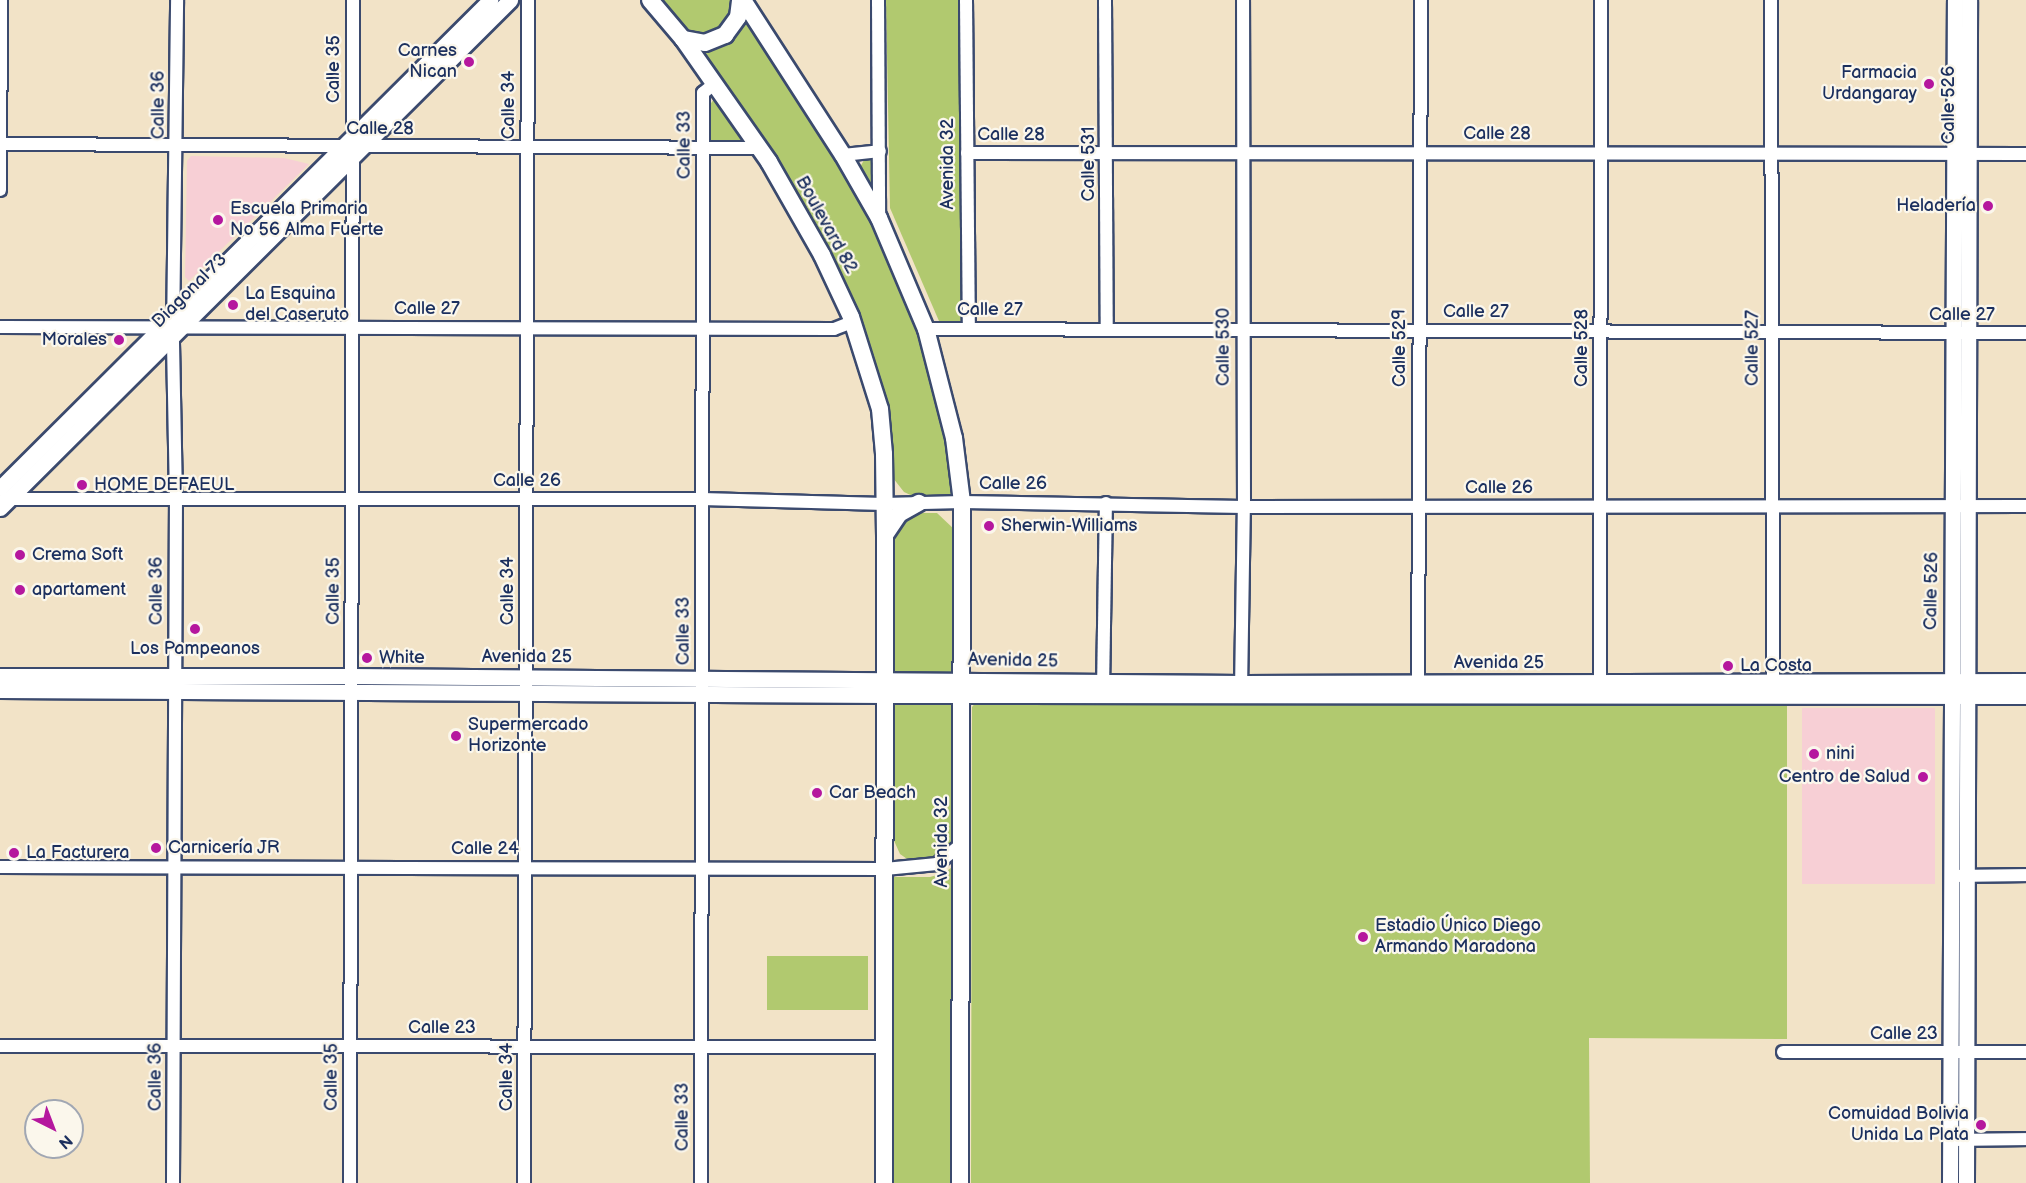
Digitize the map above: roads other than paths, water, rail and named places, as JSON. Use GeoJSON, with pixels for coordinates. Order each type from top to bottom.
{"type":"FeatureCollection","features":[{"type":"Feature","properties":{"kind":"highway","name":"Boulevard 82"},"geometry":{"type":"LineString","coordinates":[[650,0],[683,39],[759,148],[822,255],[852,322],[880,409],[884,504]]}},
{"type":"Feature","properties":{"kind":"highway"},"geometry":{"type":"LineString","coordinates":[[683,39],[705,43],[725,35],[738,17],[741,0]]}},
{"type":"Feature","properties":{"kind":"highway"},"geometry":{"type":"LineString","coordinates":[[741,0],[843,155],[879,218],[926,328],[954,438],[962,502]]}},
{"type":"Feature","properties":{"kind":"highway","name":"Avenida 32"},"geometry":{"type":"LineString","coordinates":[[960,1183],[962,502]]}},
{"type":"Feature","properties":{"kind":"highway"},"geometry":{"type":"LineString","coordinates":[[885,535],[899,514],[919,503]]}},
{"type":"Feature","properties":{"kind":"highway"},"geometry":{"type":"LineString","coordinates":[[884,504],[885,1183]]}},
{"type":"Feature","properties":{"kind":"main road","name":"Diagonal 73"},"geometry":{"type":"LineString","coordinates":[[352,147],[490,0]]}},
{"type":"Feature","properties":{"kind":"main road","name":"Diagonal 73"},"geometry":{"type":"LineString","coordinates":[[2,499],[352,147],[510,0]]}},
{"type":"Feature","properties":{"kind":"main road","name":"Calle 526"},"geometry":{"type":"LineString","coordinates":[[1955,0],[1961,154],[1960,506],[1966,688],[1966,1183]]}},
{"type":"Feature","properties":{"kind":"main road","name":"Calle 526"},"geometry":{"type":"LineString","coordinates":[[1961,154],[1969,0]]}},
{"type":"Feature","properties":{"kind":"main road","name":"Calle 526"},"geometry":{"type":"LineString","coordinates":[[1950,1183],[1950,689],[1960,506]]}},
{"type":"Feature","properties":{"kind":"main road","name":"Avenida 25"},"geometry":{"type":"LineString","coordinates":[[0,676],[175,684]]}},
{"type":"Feature","properties":{"kind":"main road","name":"Avenida 25"},"geometry":{"type":"LineString","coordinates":[[526,685],[702,678],[884,687]]}},
{"type":"Feature","properties":{"kind":"main road","name":"Avenida 25"},"geometry":{"type":"LineString","coordinates":[[0,690],[175,684],[351,683],[526,685],[701,694],[884,687],[1773,690],[1950,689],[2026,681]]}},
{"type":"Feature","properties":{"kind":"main road","name":"Avenida 25"},"geometry":{"type":"LineString","coordinates":[[1966,688],[2026,696]]}},
{"type":"Feature","properties":{"kind":"street"},"geometry":{"type":"LineString","coordinates":[[0,190],[1,0]]}},
{"type":"Feature","properties":{"kind":"street","name":"Calle 36"},"geometry":{"type":"LineString","coordinates":[[173,1183],[176,499],[172,326],[177,144],[177,0]]}},
{"type":"Feature","properties":{"kind":"street","name":"Calle 35"},"geometry":{"type":"LineString","coordinates":[[350,1183],[353,0]]}},
{"type":"Feature","properties":{"kind":"street","name":"Calle 34"},"geometry":{"type":"LineString","coordinates":[[524,1183],[528,0]]}},
{"type":"Feature","properties":{"kind":"street"},"geometry":{"type":"LineString","coordinates":[[878,0],[879,218]]}},
{"type":"Feature","properties":{"kind":"street","name":"Avenida 32"},"geometry":{"type":"LineString","coordinates":[[966,0],[969,328]]}},
{"type":"Feature","properties":{"kind":"street","name":"Calle 531"},"geometry":{"type":"LineString","coordinates":[[1105,0],[1107,329]]}},
{"type":"Feature","properties":{"kind":"street","name":"Calle 530"},"geometry":{"type":"LineString","coordinates":[[1241,688],[1244,507],[1243,0]]}},
{"type":"Feature","properties":{"kind":"street","name":"Calle 529"},"geometry":{"type":"LineString","coordinates":[[1418,689],[1420,0]]}},
{"type":"Feature","properties":{"kind":"street","name":"Calle 528"},"geometry":{"type":"LineString","coordinates":[[1600,690],[1601,0]]}},
{"type":"Feature","properties":{"kind":"street","name":"Calle 527"},"geometry":{"type":"LineString","coordinates":[[1771,0],[1770,332],[1773,690]]}},
{"type":"Feature","properties":{"kind":"street","name":"Calle 33"},"geometry":{"type":"LineString","coordinates":[[701,1183],[703,93],[714,84]]}},
{"type":"Feature","properties":{"kind":"street","name":"Calle 28"},"geometry":{"type":"LineString","coordinates":[[0,144],[759,148]]}},
{"type":"Feature","properties":{"kind":"street"},"geometry":{"type":"LineString","coordinates":[[843,155],[880,151]]}},
{"type":"Feature","properties":{"kind":"street","name":"Calle 28"},"geometry":{"type":"LineString","coordinates":[[967,153],[2026,154]]}},
{"type":"Feature","properties":{"kind":"street","name":"Calle 27"},"geometry":{"type":"LineString","coordinates":[[0,327],[834,329],[852,322]]}},
{"type":"Feature","properties":{"kind":"street","name":"Calle 27"},"geometry":{"type":"LineString","coordinates":[[926,328],[2026,333]]}},
{"type":"Feature","properties":{"kind":"street","name":"Calle 26"},"geometry":{"type":"LineString","coordinates":[[2,499],[702,499],[884,504],[1106,503],[1244,507],[2026,506]]}},
{"type":"Feature","properties":{"kind":"street"},"geometry":{"type":"LineString","coordinates":[[1103,688],[1106,503]]}},
{"type":"Feature","properties":{"kind":"street","name":"Calle 24"},"geometry":{"type":"LineString","coordinates":[[0,867],[885,869],[937,864],[962,844]]}},
{"type":"Feature","properties":{"kind":"street"},"geometry":{"type":"LineString","coordinates":[[1950,876],[2026,875]]}},
{"type":"Feature","properties":{"kind":"street","name":"Calle 23"},"geometry":{"type":"LineString","coordinates":[[0,1046],[885,1047]]}},
{"type":"Feature","properties":{"kind":"street","name":"Calle 23"},"geometry":{"type":"LineString","coordinates":[[1783,1052],[2026,1052]]}},
{"type":"Feature","properties":{"kind":"street"},"geometry":{"type":"LineString","coordinates":[[1950,1140],[2026,1139]]}},
{"type":"Feature","properties":{"kind":"place","name":"Carnes Nican"},"geometry":{"type":"Point","coordinates":[469,62]}},
{"type":"Feature","properties":{"kind":"place","name":"Farmacia Urdangaray"},"geometry":{"type":"Point","coordinates":[1929,84]}},
{"type":"Feature","properties":{"kind":"place","name":"Heladería"},"geometry":{"type":"Point","coordinates":[1988,206]}},
{"type":"Feature","properties":{"kind":"place","name":"Escuela Primaria No 56 Alma Fuerte"},"geometry":{"type":"Point","coordinates":[218,220]}},
{"type":"Feature","properties":{"kind":"place","name":"La Esquina del Caseruto"},"geometry":{"type":"Point","coordinates":[233,305]}},
{"type":"Feature","properties":{"kind":"place","name":"Morales"},"geometry":{"type":"Point","coordinates":[119,340]}},
{"type":"Feature","properties":{"kind":"place","name":"HOME DEFAEUL"},"geometry":{"type":"Point","coordinates":[82,485]}},
{"type":"Feature","properties":{"kind":"place","name":"Sherwin-Williams"},"geometry":{"type":"Point","coordinates":[989,526]}},
{"type":"Feature","properties":{"kind":"place","name":"Crema Soft"},"geometry":{"type":"Point","coordinates":[20,555]}},
{"type":"Feature","properties":{"kind":"place","name":"apartament"},"geometry":{"type":"Point","coordinates":[20,590]}},
{"type":"Feature","properties":{"kind":"place","name":"Los Pampeanos"},"geometry":{"type":"Point","coordinates":[195,629]}},
{"type":"Feature","properties":{"kind":"place","name":"White"},"geometry":{"type":"Point","coordinates":[367,658]}},
{"type":"Feature","properties":{"kind":"place","name":"La Costa"},"geometry":{"type":"Point","coordinates":[1728,666]}},
{"type":"Feature","properties":{"kind":"place","name":"Supermercado Horizonte"},"geometry":{"type":"Point","coordinates":[456,736]}},
{"type":"Feature","properties":{"kind":"place","name":"nini"},"geometry":{"type":"Point","coordinates":[1814,754]}},
{"type":"Feature","properties":{"kind":"place","name":"Centro de Salud"},"geometry":{"type":"Point","coordinates":[1923,777]}},
{"type":"Feature","properties":{"kind":"place","name":"Car Beach"},"geometry":{"type":"Point","coordinates":[817,793]}},
{"type":"Feature","properties":{"kind":"place","name":"Carnicería JR"},"geometry":{"type":"Point","coordinates":[156,848]}},
{"type":"Feature","properties":{"kind":"place","name":"La Facturera"},"geometry":{"type":"Point","coordinates":[14,853]}},
{"type":"Feature","properties":{"kind":"place","name":"Estadio Único Diego Armando Maradona"},"geometry":{"type":"Point","coordinates":[1363,937]}},
{"type":"Feature","properties":{"kind":"place","name":"Comuidad Bolivia Unida La Plata"},"geometry":{"type":"Point","coordinates":[1981,1125]}}]}
